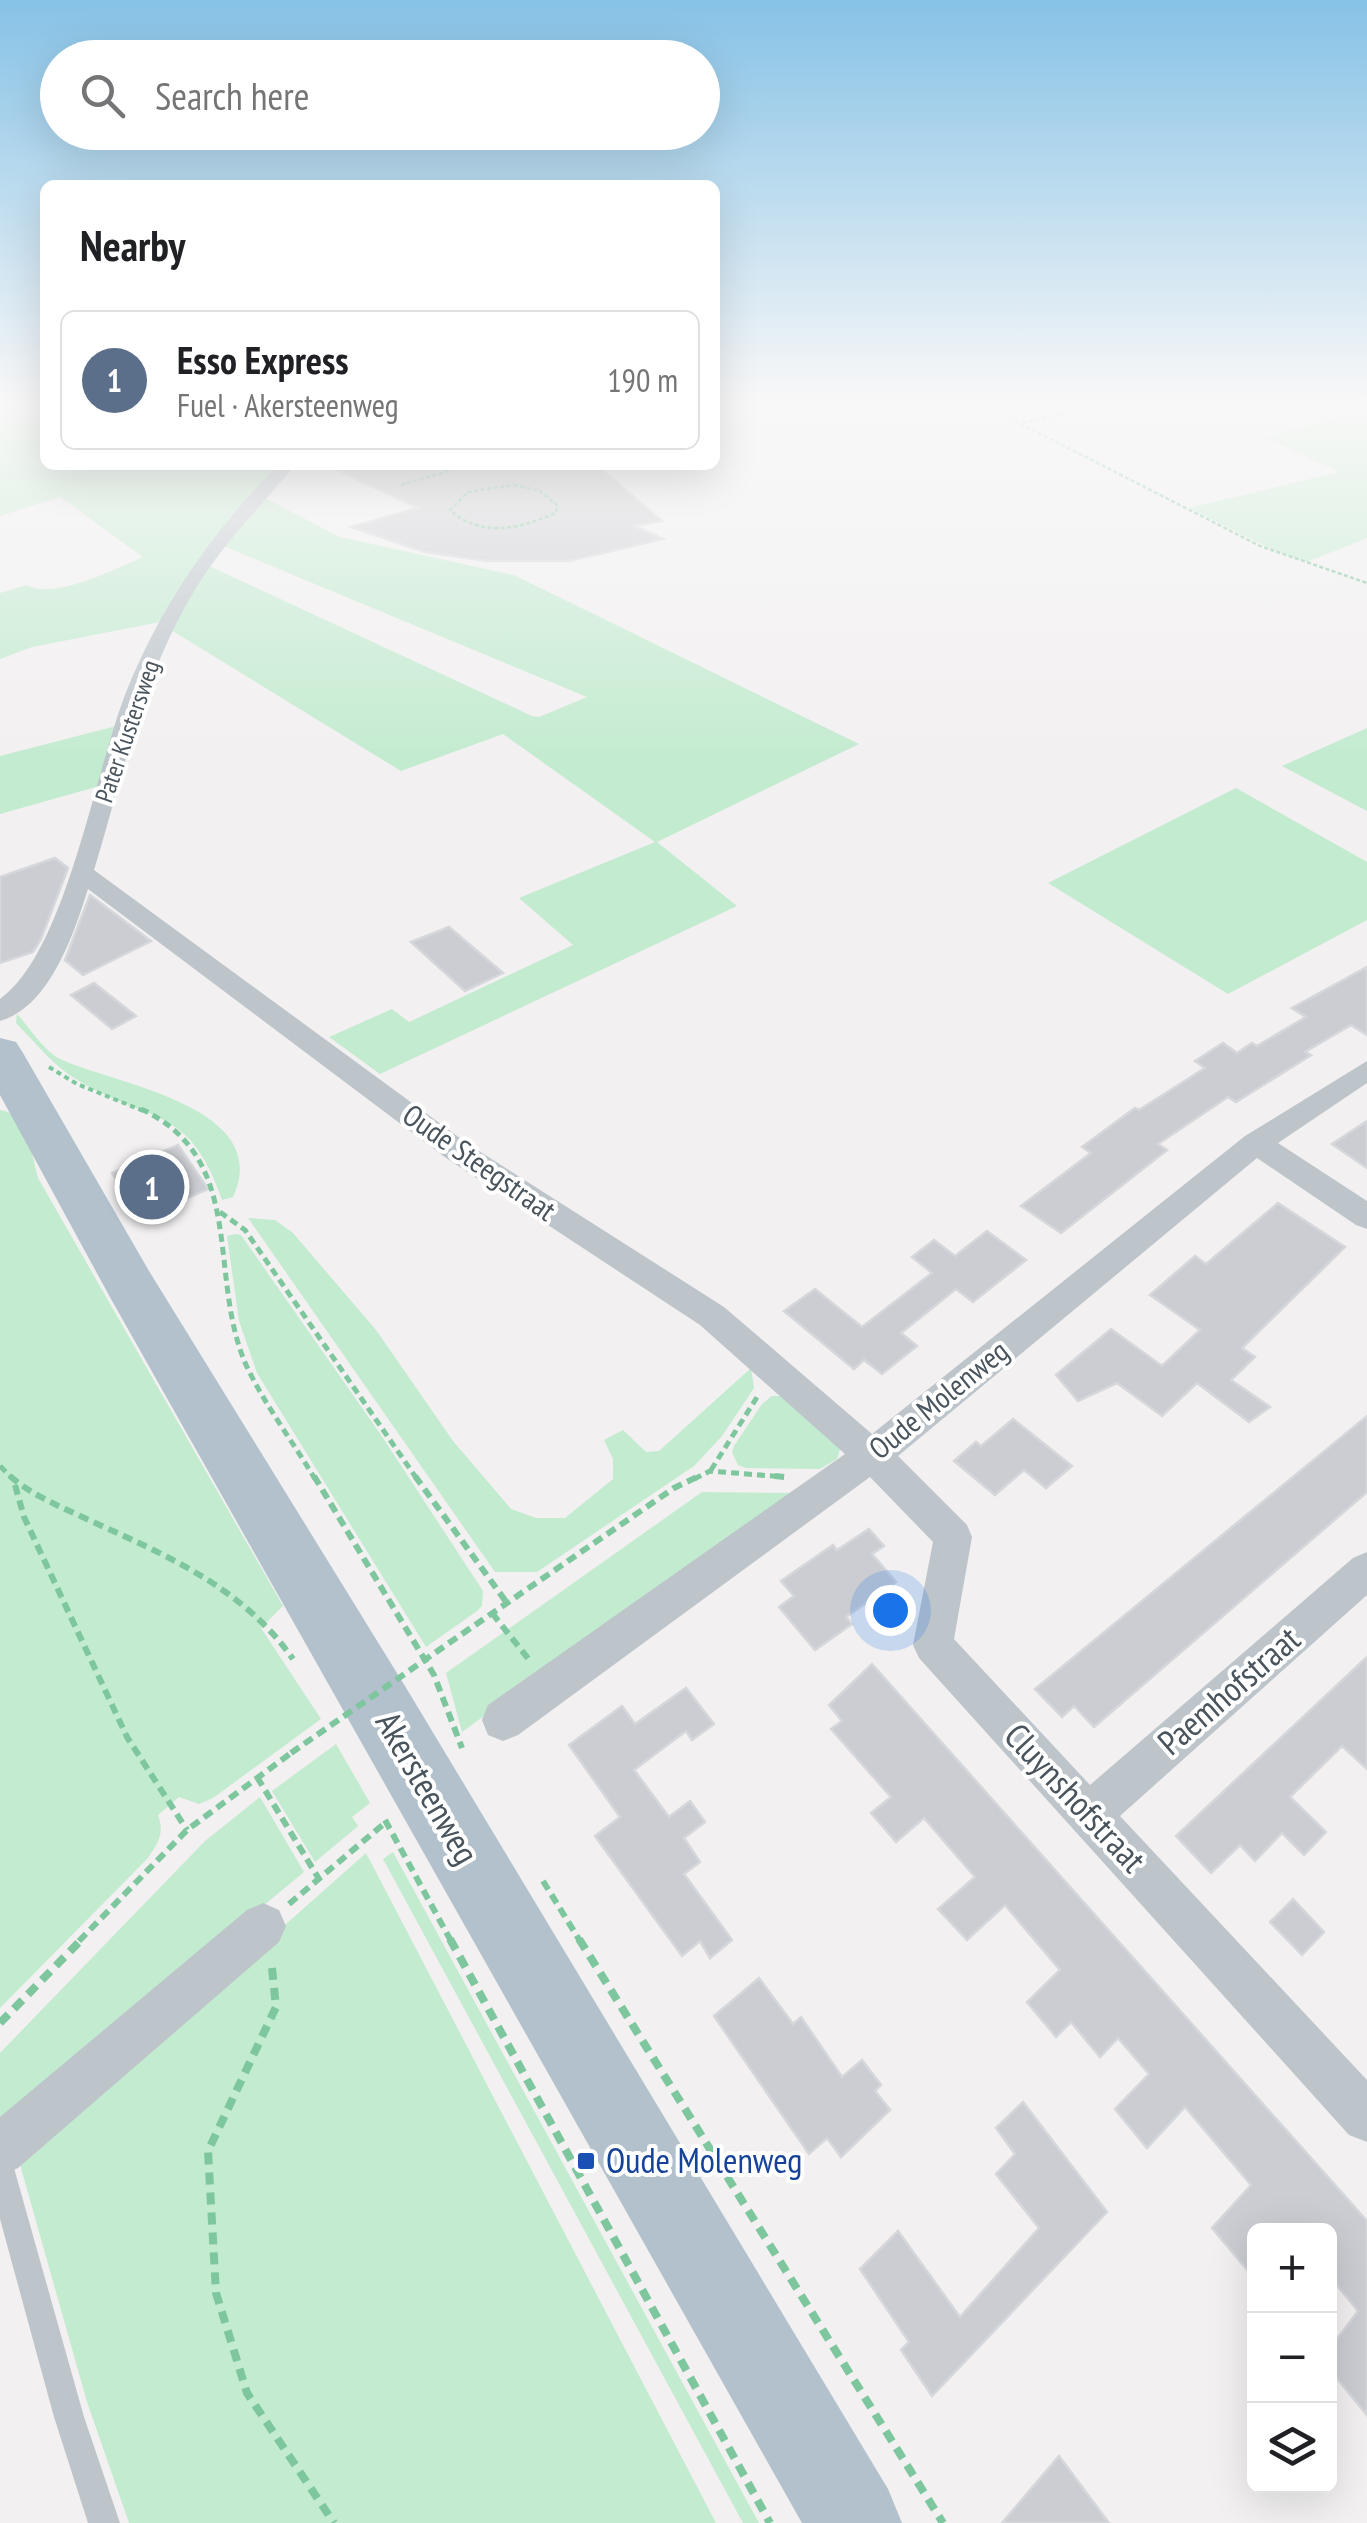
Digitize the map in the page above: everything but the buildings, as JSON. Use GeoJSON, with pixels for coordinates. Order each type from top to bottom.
{"type":"FeatureCollection","features":[{"type":"Feature","properties":{"kind":"main road","name":"Akersteenweg"},"geometry":{"type":"LineString","coordinates":[[16,1083],[120,1268],[854,2523]]}},
{"type":"Feature","properties":{"kind":"street","name":"Pater Kustersweg"},"geometry":{"type":"LineString","coordinates":[[0,1012],[17,1002],[42,966],[82,872],[122,734],[168,620],[234,524]]}},
{"type":"Feature","properties":{"kind":"street","name":"Oude Steegstraat"},"geometry":{"type":"LineString","coordinates":[[82,872],[457,1151],[712,1316],[778,1375],[854,1468]]}},
{"type":"Feature","properties":{"kind":"street","name":"Oude Molenweg"},"geometry":{"type":"LineString","coordinates":[[504,1720],[854,1468],[1256,1143],[1367,1070]]}},
{"type":"Feature","properties":{"kind":"street"},"geometry":{"type":"LineString","coordinates":[[1256,1143],[1367,1216]]}},
{"type":"Feature","properties":{"kind":"street","name":"Cluynshofstraat"},"geometry":{"type":"LineString","coordinates":[[854,1468],[953,1537],[933,1645],[1367,2117]]}},
{"type":"Feature","properties":{"kind":"street","name":"Paemhofstraat"},"geometry":{"type":"LineString","coordinates":[[1091,1813],[1367,1570]]}},
{"type":"Feature","properties":{"kind":"street"},"geometry":{"type":"LineString","coordinates":[[0,2150],[257,1931]]}},
{"type":"Feature","properties":{"kind":"lane"},"geometry":{"type":"LineString","coordinates":[[0,2168],[104,2523]]}},
{"type":"Feature","properties":{"kind":"path"},"geometry":{"type":"LineString","coordinates":[[471,524],[481,527],[525,524]]}},
{"type":"Feature","properties":{"kind":"path"},"geometry":{"type":"LineString","coordinates":[[1214,524],[1299,562],[1367,583]]}},
{"type":"Feature","properties":{"kind":"path"},"geometry":{"type":"LineString","coordinates":[[16,1083],[71,1084],[173,1128],[196,1154],[220,1212],[226,1282],[247,1366],[322,1496],[434,1675],[468,1762]]}},
{"type":"Feature","properties":{"kind":"path"},"geometry":{"type":"LineString","coordinates":[[220,1212],[245,1230],[480,1571],[507,1602]]}},
{"type":"Feature","properties":{"kind":"path"},"geometry":{"type":"LineString","coordinates":[[710,1471],[757,1396],[778,1375]]}},
{"type":"Feature","properties":{"kind":"path"},"geometry":{"type":"LineString","coordinates":[[0,1466],[42,1500],[238,1596],[272,1627],[301,1672]]}},
{"type":"Feature","properties":{"kind":"path"},"geometry":{"type":"LineString","coordinates":[[0,2023],[187,1830],[291,1753],[674,1488],[710,1471],[854,1468]]}},
{"type":"Feature","properties":{"kind":"path"},"geometry":{"type":"LineString","coordinates":[[14,1481],[24,1517],[126,1737],[187,1830]]}},
{"type":"Feature","properties":{"kind":"path"},"geometry":{"type":"LineString","coordinates":[[492,1613],[523,1652]]}},
{"type":"Feature","properties":{"kind":"path"},"geometry":{"type":"LineString","coordinates":[[328,1714],[336,1729]]}},
{"type":"Feature","properties":{"kind":"path"},"geometry":{"type":"LineString","coordinates":[[257,1777],[319,1879],[384,1818],[770,2523]]}},
{"type":"Feature","properties":{"kind":"path"},"geometry":{"type":"LineString","coordinates":[[534,1866],[943,2523]]}},
{"type":"Feature","properties":{"kind":"path"},"geometry":{"type":"LineString","coordinates":[[257,1931],[274,1971],[276,2007],[208,2151],[216,2292],[247,2393],[334,2523]]}},
{"type":"Feature","properties":{"kind":"green space"},"geometry":{"type":"Polygon","coordinates":[[[97,524],[226,524],[160,622],[32,647],[0,659],[0,593],[27,585],[38,589],[68,586],[143,557],[97,524]]]}},
{"type":"Feature","properties":{"kind":"green space"},"geometry":{"type":"Polygon","coordinates":[[[238,524],[314,524],[340,537],[514,575],[859,744],[657,842],[737,906],[380,1074],[329,1037],[392,1009],[409,1022],[573,945],[519,898],[655,842],[503,734],[401,771],[171,630],[207,565],[532,716],[539,717],[587,697],[221,545],[238,524]]]}},
{"type":"Feature","properties":{"kind":"green space"},"geometry":{"type":"Polygon","coordinates":[[[1220,524],[1367,524],[1367,538],[1307,562],[1220,524]]]}},
{"type":"Feature","properties":{"kind":"green space"},"geometry":{"type":"Polygon","coordinates":[[[120,725],[103,785],[0,814],[0,756],[120,725]]]}},
{"type":"Feature","properties":{"kind":"green space"},"geometry":{"type":"Polygon","coordinates":[[[1367,728],[1367,811],[1282,766],[1367,728]]]}},
{"type":"Feature","properties":{"kind":"green space"},"geometry":{"type":"Polygon","coordinates":[[[1236,788],[1367,862],[1367,920],[1228,994],[1048,883],[1236,788]]]}},
{"type":"Feature","properties":{"kind":"green space"},"geometry":{"type":"Polygon","coordinates":[[[17,1014],[60,1059],[182,1103],[211,1120],[231,1141],[240,1166],[233,1197],[222,1200],[210,1169],[182,1132],[70,1075],[16,1023],[17,1014]]]}},
{"type":"Feature","properties":{"kind":"green space"},"geometry":{"type":"Polygon","coordinates":[[[0,1110],[10,1113],[23,1127],[38,1178],[283,1606],[261,1628],[321,1719],[213,1798],[199,1804],[179,1797],[158,1815],[159,1838],[147,1859],[0,2008],[0,1110]]]}},
{"type":"Feature","properties":{"kind":"green space"},"geometry":{"type":"Polygon","coordinates":[[[248,1218],[275,1220],[293,1233],[376,1330],[453,1441],[511,1509],[536,1518],[565,1518],[613,1479],[613,1459],[604,1440],[623,1430],[646,1452],[659,1451],[751,1368],[754,1388],[722,1436],[694,1466],[537,1572],[495,1572],[248,1218]]]}},
{"type":"Feature","properties":{"kind":"green space"},"geometry":{"type":"Polygon","coordinates":[[[241,1235],[381,1435],[483,1591],[482,1606],[477,1611],[426,1647],[257,1373],[239,1321],[227,1236],[241,1235]]]}},
{"type":"Feature","properties":{"kind":"green space"},"geometry":{"type":"Polygon","coordinates":[[[772,1396],[782,1396],[840,1449],[837,1459],[820,1469],[738,1465],[732,1452],[734,1446],[762,1404],[772,1396]]]}},
{"type":"Feature","properties":{"kind":"green space"},"geometry":{"type":"Polygon","coordinates":[[[702,1492],[790,1493],[462,1732],[446,1673],[702,1492]]]}},
{"type":"Feature","properties":{"kind":"green space"},"geometry":{"type":"Polygon","coordinates":[[[336,1744],[370,1803],[352,1817],[358,1826],[315,1862],[272,1791],[336,1744]]]}},
{"type":"Feature","properties":{"kind":"green space"},"geometry":{"type":"Polygon","coordinates":[[[260,1797],[304,1872],[0,2124],[0,2053],[205,1841],[260,1797]]]}},
{"type":"Feature","properties":{"kind":"green space"},"geometry":{"type":"Polygon","coordinates":[[[393,1852],[759,2523],[743,2523],[383,1859],[393,1852]]]}},
{"type":"Feature","properties":{"kind":"green space"},"geometry":{"type":"Polygon","coordinates":[[[366,1853],[716,2523],[129,2523],[87,2402],[19,2161],[366,1853]]]}},
{"type":"Feature","properties":{"kind":"place","name":"Esso Express"},"geometry":{"type":"Point","coordinates":[152,1187]}},
{"type":"Feature","properties":{"kind":"place","name":"Oude Molenweg"},"geometry":{"type":"Point","coordinates":[586,2161]}}]}
